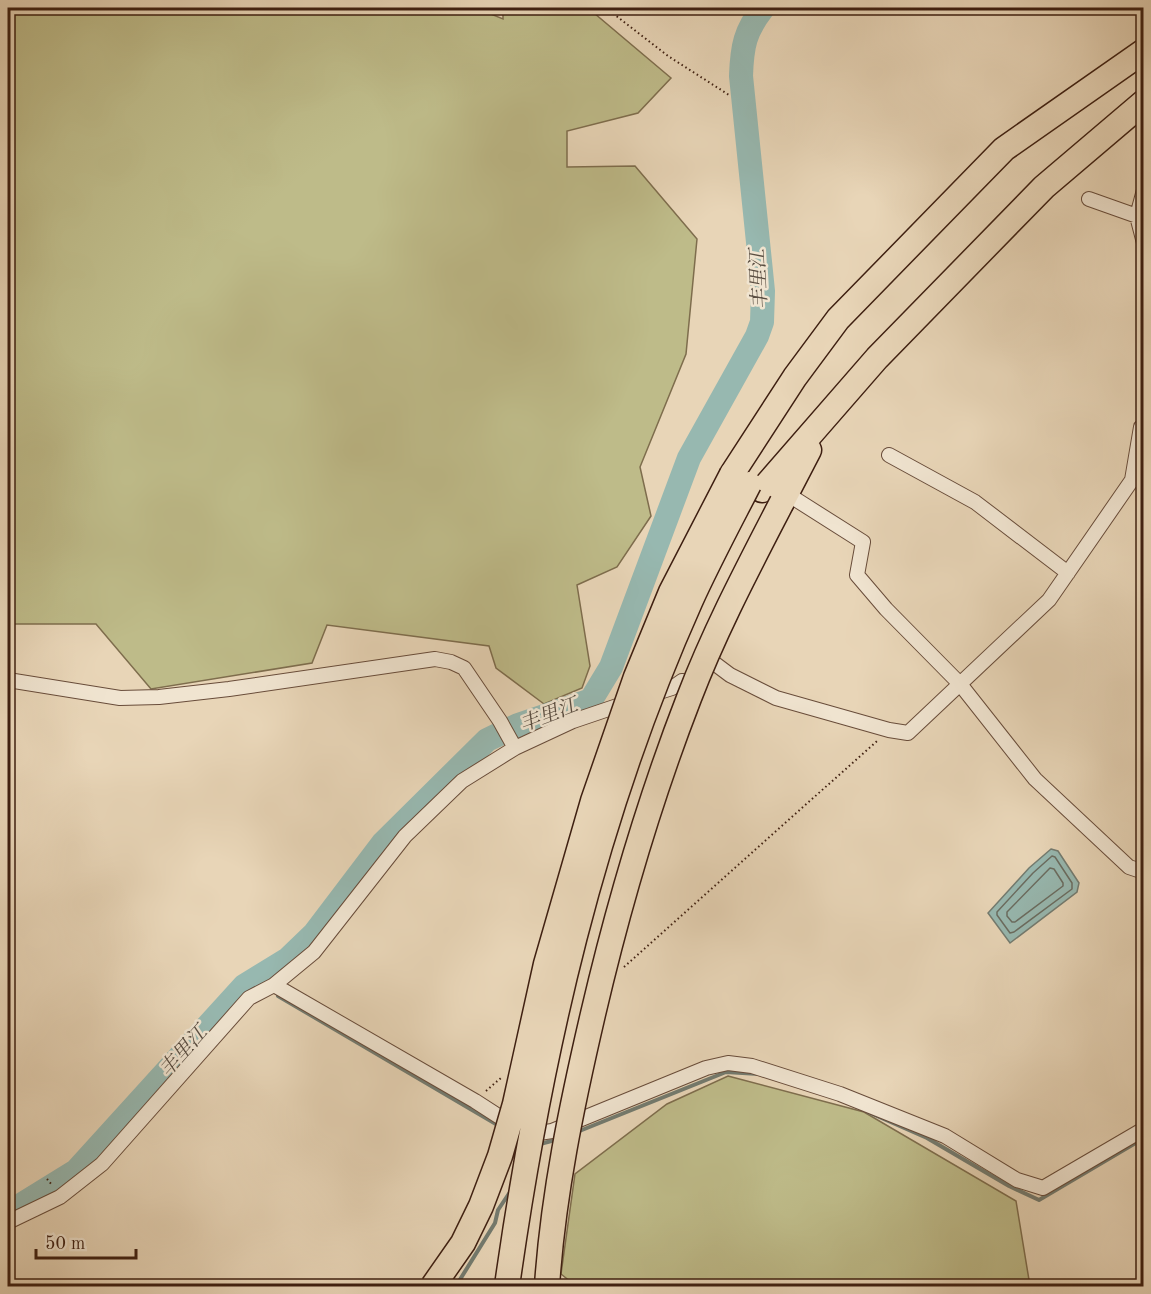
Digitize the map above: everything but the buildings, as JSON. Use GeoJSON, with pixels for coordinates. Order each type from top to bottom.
{"type":"FeatureCollection","features":[{"type":"Feature","properties":{"kind":"highway"},"geometry":{"type":"LineString","coordinates":[[547,1287],[549,1249],[557,1190],[578,1076],[607,954],[661,775],[689,697],[724,614],[795,377],[838,319],[1004,149],[1143,51]]}},
{"type":"Feature","properties":{"kind":"highway"},"geometry":{"type":"LineString","coordinates":[[433,1287],[463,1243],[481,1206],[500,1156],[515,1104],[546,964],[593,801],[636,677],[671,592],[877,358],[1044,186],[1143,102]]}},
{"type":"Feature","properties":{"kind":"highway"},"geometry":{"type":"LineString","coordinates":[[507,1287],[534,1112],[560,992],[591,876],[627,764],[690,601],[763,489]]}},
{"type":"Feature","properties":{"kind":"highway"},"geometry":{"type":"LineString","coordinates":[[521,1287],[534,1193],[573,995],[605,879],[641,769],[694,627],[763,489]]}},
{"type":"Feature","properties":{"kind":"street"},"geometry":{"type":"LineString","coordinates":[[1143,190],[1137,216],[1143,243]]}},
{"type":"Feature","properties":{"kind":"street"},"geometry":{"type":"LineString","coordinates":[[1089,199],[1137,216]]}},
{"type":"Feature","properties":{"kind":"street"},"geometry":{"type":"LineString","coordinates":[[706,657],[730,675],[776,698],[889,730],[908,733],[1049,600],[1132,480],[1143,425]]}},
{"type":"Feature","properties":{"kind":"street"},"geometry":{"type":"LineString","coordinates":[[889,454],[975,502],[1068,573]]}},
{"type":"Feature","properties":{"kind":"street"},"geometry":{"type":"LineString","coordinates":[[763,489],[863,542],[857,575],[886,609],[960,684],[1035,780],[1128,867],[1143,872]]}},
{"type":"Feature","properties":{"kind":"street"},"geometry":{"type":"LineString","coordinates":[[8,680],[120,698],[159,697],[435,659],[451,662],[464,669],[500,721],[513,745]]}},
{"type":"Feature","properties":{"kind":"street"},"geometry":{"type":"LineString","coordinates":[[8,1222],[60,1197],[102,1164],[249,998],[274,985],[314,952],[405,836],[462,781],[513,745],[573,721],[672,688],[682,681]]}},
{"type":"Feature","properties":{"kind":"street"},"geometry":{"type":"LineString","coordinates":[[274,985],[475,1101],[523,1132],[552,1131],[706,1068],[728,1063],[752,1066],[840,1094],[945,1136],[1017,1180],[1043,1188],[1143,1129]]}},
{"type":"Feature","properties":{"kind":"path"},"geometry":{"type":"LineString","coordinates":[[606,8],[668,56],[729,95]]}},
{"type":"Feature","properties":{"kind":"path"},"geometry":{"type":"LineString","coordinates":[[625,967],[889,730]]}},
{"type":"Feature","properties":{"kind":"path"},"geometry":{"type":"LineString","coordinates":[[475,1101],[501,1077]]}},
{"type":"Feature","properties":{"kind":"shaded area"},"geometry":{"type":"Polygon","coordinates":[[[8,8],[476,8],[503,19],[503,8],[588,8],[671,78],[638,113],[567,131],[567,167],[635,166],[697,239],[686,354],[640,467],[651,516],[617,567],[577,585],[590,666],[582,688],[544,704],[496,668],[489,646],[327,625],[312,663],[151,689],[96,624],[8,624],[8,8]]]}},
{"type":"Feature","properties":{"kind":"shaded area"},"geometry":{"type":"Polygon","coordinates":[[[728,1076],[864,1112],[1016,1201],[1030,1286],[576,1286],[561,1274],[575,1174],[667,1104],[728,1076]]]}},
{"type":"Feature","properties":{"kind":"water"},"geometry":{"type":"Polygon","coordinates":[[[1051,849],[1058,851],[1079,883],[1077,892],[1010,943],[988,913],[1029,868],[1051,849]]]}},
{"type":"Feature","properties":{"kind":"waterway","name":"丰里江"},"geometry":{"type":"LineString","coordinates":[[8,1213],[76,1171],[244,986],[288,959],[314,934],[383,843],[487,740],[518,725],[591,700],[611,667],[689,458],[757,336],[762,322],[763,291],[741,76],[746,39],[752,24],[763,8]]}},
{"type":"Feature","properties":{"kind":"waterway"},"geometry":{"type":"LineString","coordinates":[[278,996],[501,1127]]}},
{"type":"Feature","properties":{"kind":"waterway"},"geometry":{"type":"LineString","coordinates":[[577,1132],[726,1072],[759,1074]]}},
{"type":"Feature","properties":{"kind":"waterway"},"geometry":{"type":"LineString","coordinates":[[868,1112],[927,1138],[1009,1186],[1039,1200],[1144,1138]]}},
{"type":"Feature","properties":{"kind":"waterway"},"geometry":{"type":"LineString","coordinates":[[540,1144],[559,1139]]}},
{"type":"Feature","properties":{"kind":"waterway"},"geometry":{"type":"LineString","coordinates":[[456,1286],[495,1223],[498,1210],[512,1189]]}}]}
